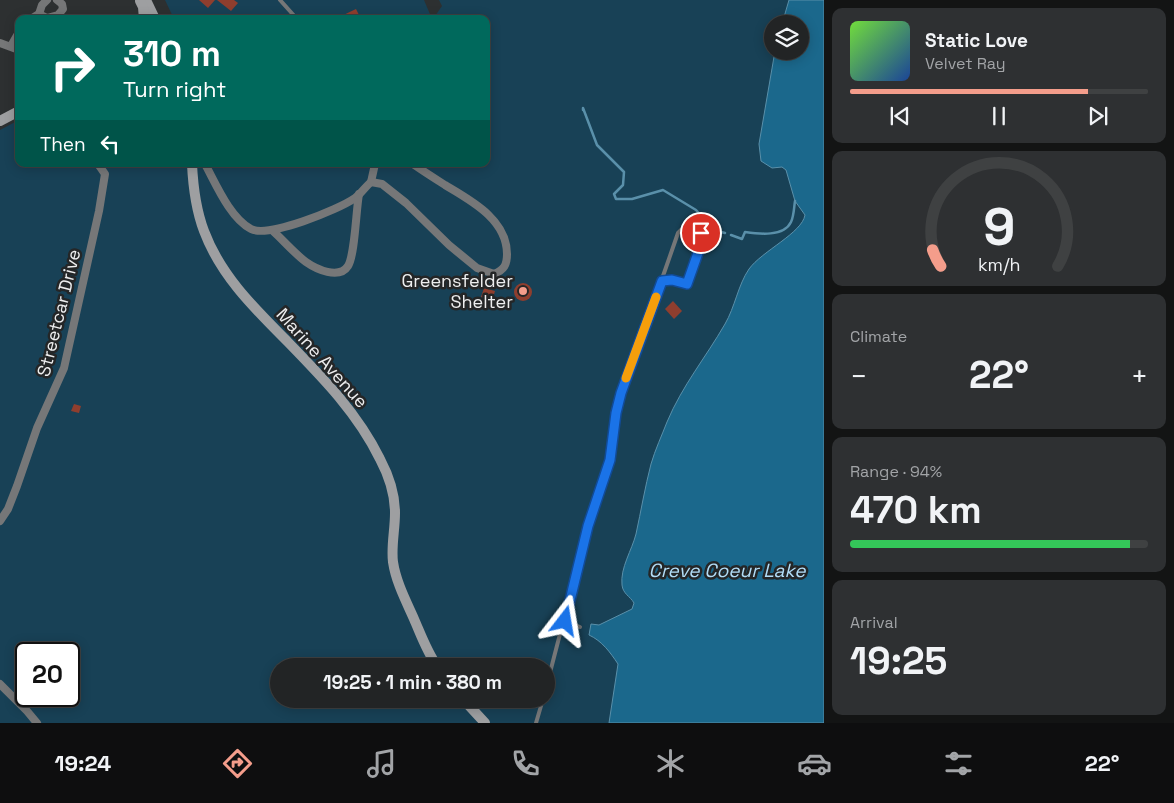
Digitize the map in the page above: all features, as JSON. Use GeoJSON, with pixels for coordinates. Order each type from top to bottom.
{"type":"FeatureCollection","features":[{"type":"Feature","properties":{"kind":"main road"},"geometry":{"type":"LineString","coordinates":[[140,0],[144,15]]}},
{"type":"Feature","properties":{"kind":"main road"},"geometry":{"type":"LineString","coordinates":[[146,0],[153,15]]}},
{"type":"Feature","properties":{"kind":"main road"},"geometry":{"type":"LineString","coordinates":[[0,121],[15,113]]}},
{"type":"Feature","properties":{"kind":"main road","name":"Marine Avenue"},"geometry":{"type":"LineString","coordinates":[[192,167],[203,229],[222,268],[251,305],[339,397],[359,422],[380,458],[389,477],[393,494],[395,513],[393,550],[396,578],[432,658]]}},
{"type":"Feature","properties":{"kind":"main road"},"geometry":{"type":"LineString","coordinates":[[471,708],[485,723]]}},
{"type":"Feature","properties":{"kind":"street"},"geometry":{"type":"LineString","coordinates":[[39,14],[42,5],[47,0]]}},
{"type":"Feature","properties":{"kind":"street"},"geometry":{"type":"LineString","coordinates":[[57,0],[62,4],[63,9],[58,15]]}},
{"type":"Feature","properties":{"kind":"street"},"geometry":{"type":"LineString","coordinates":[[0,43],[15,48]]}},
{"type":"Feature","properties":{"kind":"street","name":"Streetcar Drive"},"geometry":{"type":"LineString","coordinates":[[0,521],[8,509],[37,428],[64,368],[102,193],[105,174],[100,167]]}},
{"type":"Feature","properties":{"kind":"street"},"geometry":{"type":"LineString","coordinates":[[207,167],[229,206],[243,223],[256,231],[273,231],[332,210],[356,198],[370,182],[374,167]]}},
{"type":"Feature","properties":{"kind":"street"},"geometry":{"type":"LineString","coordinates":[[370,182],[382,184],[406,203],[449,245],[476,268],[494,274],[501,271],[506,265],[507,252],[503,237],[490,217],[473,201],[418,167]]}},
{"type":"Feature","properties":{"kind":"street"},"geometry":{"type":"LineString","coordinates":[[273,231],[306,262],[326,272],[340,272],[348,266],[353,248],[359,194]]}},
{"type":"Feature","properties":{"kind":"street"},"geometry":{"type":"LineString","coordinates":[[0,684],[37,723]]}},
{"type":"Feature","properties":{"kind":"lane"},"geometry":{"type":"LineString","coordinates":[[280,0],[293,15]]}},
{"type":"Feature","properties":{"kind":"lane"},"geometry":{"type":"LineString","coordinates":[[555,658],[588,526],[610,460],[616,413],[621,393],[670,254],[682,229],[693,229],[701,233],[704,236],[687,284],[672,280],[662,281]]}},
{"type":"Feature","properties":{"kind":"lane"},"geometry":{"type":"LineString","coordinates":[[565,621],[580,627]]}},
{"type":"Feature","properties":{"kind":"lane"},"geometry":{"type":"LineString","coordinates":[[536,723],[540,708]]}},
{"type":"Feature","properties":{"kind":"shaded area"},"geometry":{"type":"Polygon","coordinates":[[[165,0],[424,0],[430,15],[172,15],[165,0]]]}},
{"type":"Feature","properties":{"kind":"shaded area"},"geometry":{"type":"Polygon","coordinates":[[[439,0],[824,0],[824,723],[0,723],[0,130],[15,122],[15,167],[490,167],[490,15],[436,15],[442,6],[439,0]]]}},
{"type":"Feature","properties":{"kind":"water","name":"Creve Coeur Lake"},"geometry":{"type":"Polygon","coordinates":[[[789,0],[824,0],[824,723],[609,723],[618,664],[602,644],[589,635],[591,624],[599,625],[632,609],[634,603],[625,593],[622,585],[624,566],[636,534],[653,459],[667,422],[694,372],[718,336],[749,269],[797,228],[805,215],[795,201],[786,170],[782,167],[772,168],[761,161],[759,144],[773,60],[809,60],[809,15],[785,15],[789,0]]]}},
{"type":"Feature","properties":{"kind":"building"},"geometry":{"type":"Polygon","coordinates":[[[199,0],[215,0],[208,8],[199,0]]]}},
{"type":"Feature","properties":{"kind":"building"},"geometry":{"type":"Polygon","coordinates":[[[217,0],[234,0],[238,3],[231,11],[217,0]]]}},
{"type":"Feature","properties":{"kind":"building"},"geometry":{"type":"Polygon","coordinates":[[[356,9],[359,15],[343,15],[356,9]]]}},
{"type":"Feature","properties":{"kind":"building","name":"Greensfelder Shelter"},"geometry":{"type":"Polygon","coordinates":[[[523,283],[529,286],[532,292],[529,298],[523,301],[517,298],[514,292],[517,286],[523,283]]]}},
{"type":"Feature","properties":{"kind":"building"},"geometry":{"type":"Polygon","coordinates":[[[484,288],[495,291],[492,301],[481,297],[484,288]]]}},
{"type":"Feature","properties":{"kind":"building"},"geometry":{"type":"Polygon","coordinates":[[[673,301],[682,311],[674,319],[665,309],[673,301]]]}},
{"type":"Feature","properties":{"kind":"building"},"geometry":{"type":"Polygon","coordinates":[[[74,404],[81,406],[79,413],[71,411],[74,404]]]}},
{"type":"Feature","properties":{"kind":"waterway"},"geometry":{"type":"LineString","coordinates":[[583,110],[583,108],[597,145],[624,172],[623,185],[614,194],[616,199],[632,199],[663,190],[696,210],[714,230],[725,233]]}},
{"type":"Feature","properties":{"kind":"waterway"},"geometry":{"type":"LineString","coordinates":[[731,235],[742,239],[745,232],[771,233],[783,230],[791,222],[795,201]]}},
{"type":"Feature","properties":{"kind":"slow traffic"},"geometry":{"type":"LineString","coordinates":[[626,378],[656,297]]}},
{"type":"Feature","properties":{"kind":"place","name":"Greensfelder Shelter"},"geometry":{"type":"Point","coordinates":[523,291]}},
{"type":"Feature","properties":{"kind":"route"},"geometry":{"type":"LineString","coordinates":[[565,621],[588,526],[610,460],[616,413],[628,371],[662,281],[672,280],[687,284],[704,236],[701,233]]}}]}
